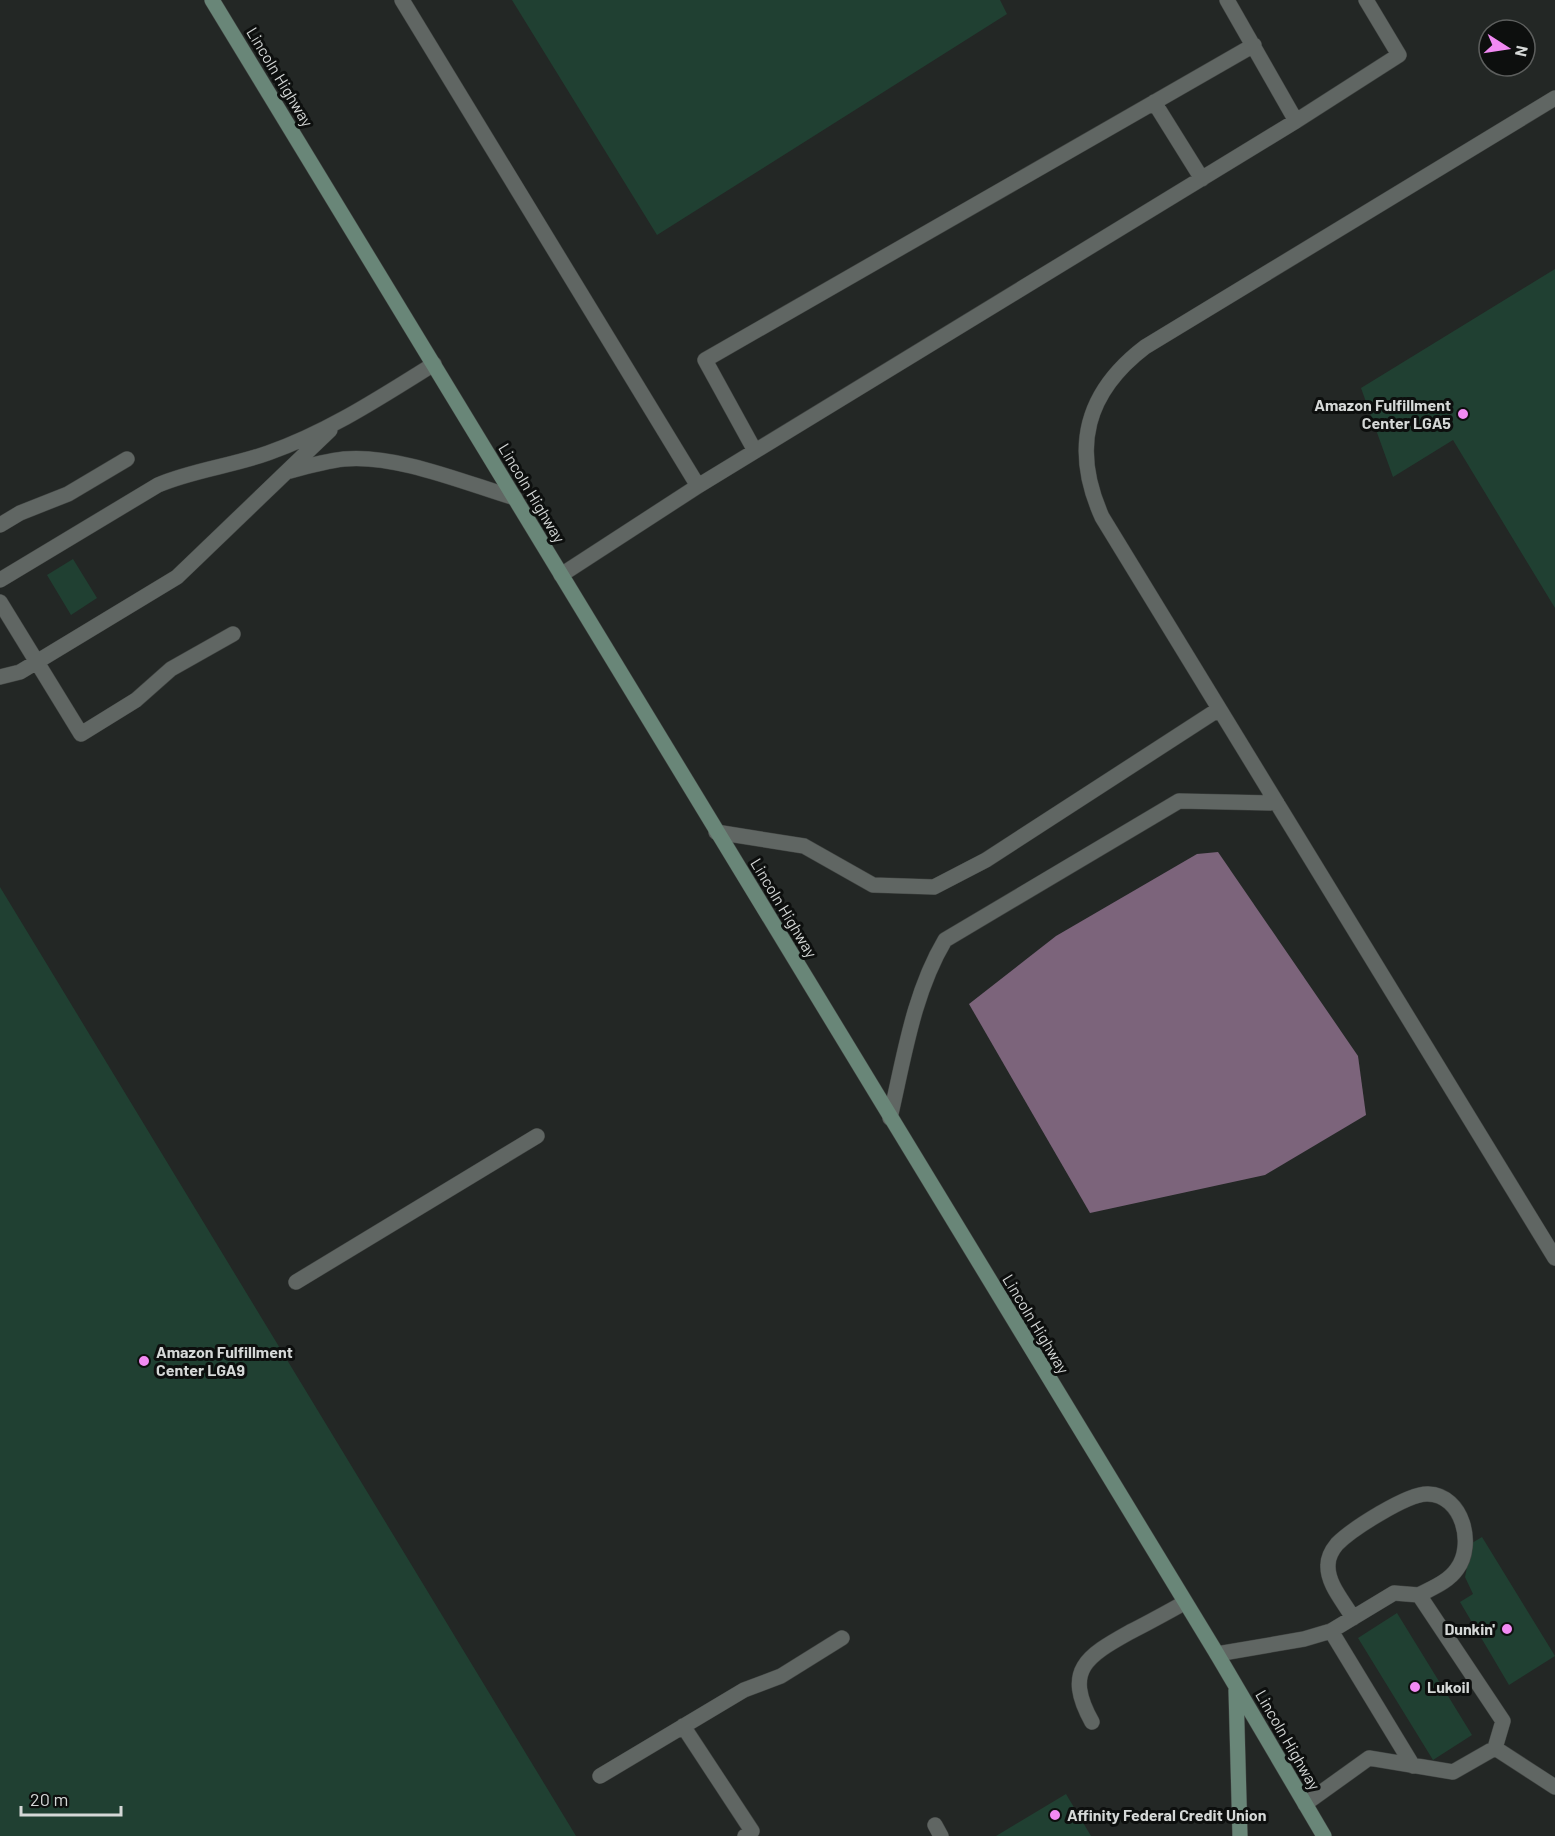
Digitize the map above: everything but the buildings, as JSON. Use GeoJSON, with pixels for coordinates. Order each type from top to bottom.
{"type":"FeatureCollection","features":[{"type":"Feature","properties":{"kind":"main road","name":"Lincoln Highway"},"geometry":{"type":"LineString","coordinates":[[212,0],[1217,1654],[1324,1836]]}},
{"type":"Feature","properties":{"kind":"main road"},"geometry":{"type":"LineString","coordinates":[[1236,1687],[1240,1836]]}},
{"type":"Feature","properties":{"kind":"lane"},"geometry":{"type":"LineString","coordinates":[[402,0],[698,486]]}},
{"type":"Feature","properties":{"kind":"lane"},"geometry":{"type":"LineString","coordinates":[[1227,0],[1296,121]]}},
{"type":"Feature","properties":{"kind":"lane"},"geometry":{"type":"LineString","coordinates":[[561,575],[698,486],[1202,179],[1399,55],[1366,0]]}},
{"type":"Feature","properties":{"kind":"lane"},"geometry":{"type":"LineString","coordinates":[[755,451],[705,360],[1254,45]]}},
{"type":"Feature","properties":{"kind":"lane"},"geometry":{"type":"LineString","coordinates":[[1555,98],[1145,347],[1128,360],[1103,390],[1094,408],[1088,430],[1086,453],[1094,499],[1102,517],[1555,1258]]}},
{"type":"Feature","properties":{"kind":"lane"},"geometry":{"type":"LineString","coordinates":[[1154,102],[1202,179]]}},
{"type":"Feature","properties":{"kind":"lane"},"geometry":{"type":"LineString","coordinates":[[0,580],[158,485],[177,477],[269,453],[339,422],[434,364]]}},
{"type":"Feature","properties":{"kind":"lane"},"geometry":{"type":"LineString","coordinates":[[0,676],[20,672],[177,577],[339,422]]}},
{"type":"Feature","properties":{"kind":"lane"},"geometry":{"type":"LineString","coordinates":[[0,525],[20,513],[68,494],[127,459]]}},
{"type":"Feature","properties":{"kind":"lane"},"geometry":{"type":"LineString","coordinates":[[287,472],[323,462],[346,459],[386,461],[424,470],[515,498]]}},
{"type":"Feature","properties":{"kind":"lane"},"geometry":{"type":"LineString","coordinates":[[0,602],[81,734],[136,700],[171,669],[232,634]]}},
{"type":"Feature","properties":{"kind":"lane"},"geometry":{"type":"LineString","coordinates":[[716,832],[804,846],[873,885],[933,887],[986,860],[1219,709]]}},
{"type":"Feature","properties":{"kind":"lane"},"geometry":{"type":"LineString","coordinates":[[890,1118],[916,1008],[935,956],[945,940],[1179,801],[1277,803]]}},
{"type":"Feature","properties":{"kind":"lane"},"geometry":{"type":"LineString","coordinates":[[296,1281],[537,1136]]}},
{"type":"Feature","properties":{"kind":"lane"},"geometry":{"type":"LineString","coordinates":[[1217,1654],[1304,1639],[1331,1631],[1353,1618],[1394,1593],[1419,1595],[1448,1579],[1458,1569],[1466,1544],[1466,1533],[1453,1507],[1446,1500],[1429,1494],[1417,1495],[1400,1501],[1337,1545],[1330,1555],[1328,1575],[1353,1618]]}},
{"type":"Feature","properties":{"kind":"lane"},"geometry":{"type":"LineString","coordinates":[[1305,1804],[1369,1758],[1453,1772],[1495,1748],[1503,1721],[1419,1595]]}},
{"type":"Feature","properties":{"kind":"lane"},"geometry":{"type":"LineString","coordinates":[[1092,1722],[1085,1710],[1080,1691],[1081,1670],[1086,1662],[1104,1647],[1184,1603]]}},
{"type":"Feature","properties":{"kind":"lane"},"geometry":{"type":"LineString","coordinates":[[1331,1631],[1413,1766]]}},
{"type":"Feature","properties":{"kind":"lane"},"geometry":{"type":"LineString","coordinates":[[600,1776],[744,1690],[781,1676],[842,1638]]}},
{"type":"Feature","properties":{"kind":"lane"},"geometry":{"type":"LineString","coordinates":[[683,1726],[752,1831],[745,1836]]}},
{"type":"Feature","properties":{"kind":"lane"},"geometry":{"type":"LineString","coordinates":[[1495,1748],[1555,1787]]}},
{"type":"Feature","properties":{"kind":"shaded area"},"geometry":{"type":"Polygon","coordinates":[[[1218,852],[1358,1056],[1366,1115],[1265,1175],[1090,1213],[969,1004],[1056,936],[1197,854],[1218,852]]]}},
{"type":"Feature","properties":{"kind":"place","name":"Amazon Fulfillment Center LGA5"},"geometry":{"type":"Point","coordinates":[1463,414]}},
{"type":"Feature","properties":{"kind":"place","name":"Amazon Fulfillment Center LGA9"},"geometry":{"type":"Point","coordinates":[144,1361]}},
{"type":"Feature","properties":{"kind":"place","name":"Dunkin'"},"geometry":{"type":"Point","coordinates":[1507,1629]}},
{"type":"Feature","properties":{"kind":"place","name":"Lukoil"},"geometry":{"type":"Point","coordinates":[1415,1687]}},
{"type":"Feature","properties":{"kind":"place","name":"Affinity Federal Credit Union"},"geometry":{"type":"Point","coordinates":[1055,1815]}}]}
